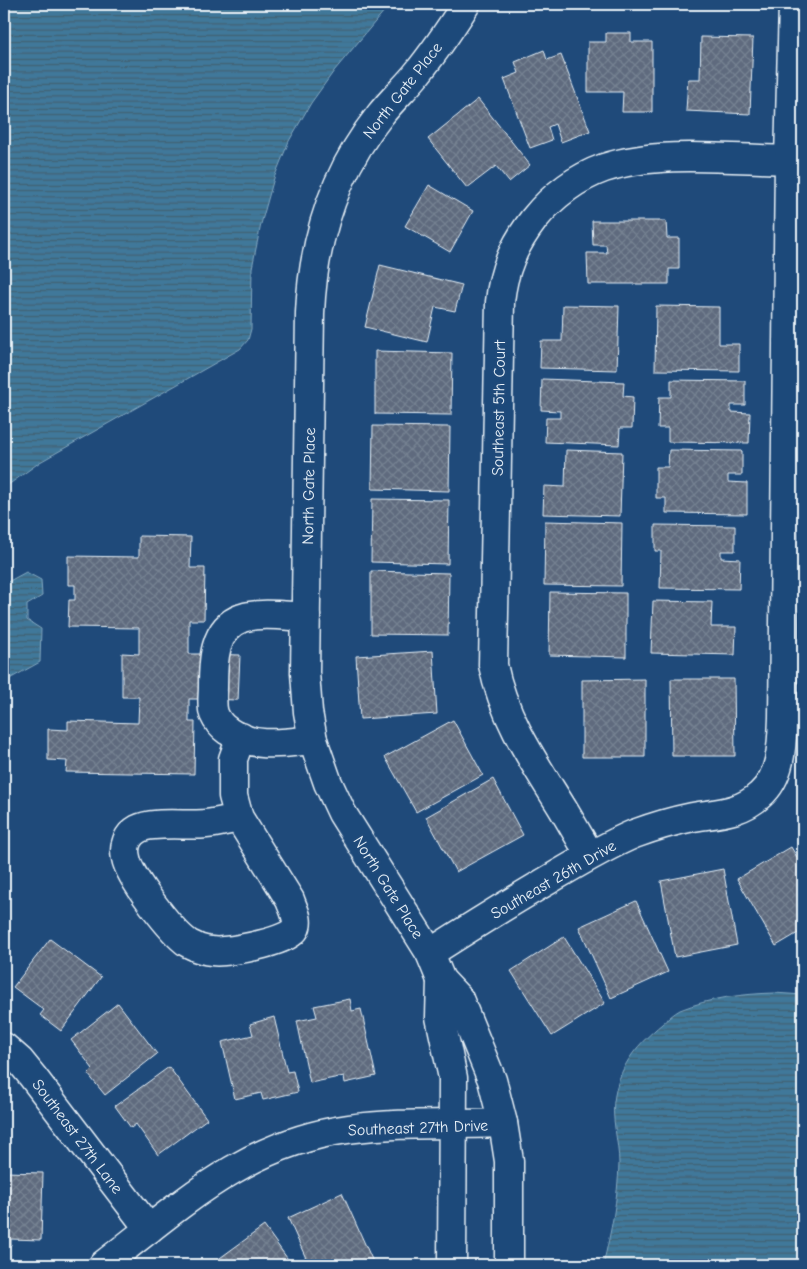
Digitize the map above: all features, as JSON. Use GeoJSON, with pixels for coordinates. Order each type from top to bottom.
{"type":"FeatureCollection","features":[{"type":"Feature","properties":{"kind":"street","name":"North Gate Place"},"geometry":{"type":"LineString","coordinates":[[466,4],[439,45],[381,114],[356,150],[335,190],[320,239],[313,277],[310,313],[305,673],[308,712],[313,740],[328,783],[342,813],[430,953],[441,980],[459,999],[492,1080],[507,1142],[510,1180],[509,1265]]}},
{"type":"Feature","properties":{"kind":"street"},"geometry":{"type":"LineString","coordinates":[[789,160],[793,4]]}},
{"type":"Feature","properties":{"kind":"street","name":"Southeast 5th Court"},"geometry":{"type":"LineString","coordinates":[[590,855],[522,742],[506,711],[493,665],[500,302],[506,267],[520,237],[539,213],[556,196],[576,181],[601,169],[612,165],[660,158],[789,160]]}},
{"type":"Feature","properties":{"kind":"street","name":"Southeast 26th Drive"},"geometry":{"type":"LineString","coordinates":[[430,953],[590,855],[633,834],[656,826],[740,808],[766,790],[772,780],[780,758],[783,717],[789,160]]}},
{"type":"Feature","properties":{"kind":"street"},"geometry":{"type":"LineString","coordinates":[[306,616],[266,615],[247,617],[231,624],[223,633],[216,646],[214,660],[214,712],[218,723],[228,732],[248,741],[277,744],[313,740]]}},
{"type":"Feature","properties":{"kind":"street"},"geometry":{"type":"LineString","coordinates":[[239,818],[206,824],[147,825],[139,828],[126,842],[125,851],[128,866],[148,897],[181,937],[188,943],[208,951],[225,951],[277,940],[289,936],[297,924],[290,900],[239,818],[233,796],[233,759],[240,738]]}},
{"type":"Feature","properties":{"kind":"street","name":"North Gate Place"},"geometry":{"type":"LineString","coordinates":[[441,980],[440,1017],[453,1078],[452,1265]]}},
{"type":"Feature","properties":{"kind":"street","name":"Southeast 27th Lane"},"geometry":{"type":"LineString","coordinates":[[4,1047],[20,1061],[33,1077],[149,1229]]}},
{"type":"Feature","properties":{"kind":"street","name":"Southeast 27th Drive"},"geometry":{"type":"LineString","coordinates":[[103,1265],[209,1184],[256,1156],[301,1139],[360,1127],[503,1124]]}},
{"type":"Feature","properties":{"kind":"water"},"geometry":{"type":"Polygon","coordinates":[[[4,4],[390,4],[334,71],[311,103],[289,141],[274,178],[261,224],[252,268],[251,329],[248,340],[240,349],[40,462],[4,488],[4,4]]]}},
{"type":"Feature","properties":{"kind":"water"},"geometry":{"type":"Polygon","coordinates":[[[26,572],[41,580],[42,596],[27,605],[27,620],[41,629],[40,662],[4,682],[4,584],[26,572]]]}},
{"type":"Feature","properties":{"kind":"water"},"geometry":{"type":"Polygon","coordinates":[[[774,993],[803,995],[803,1265],[603,1265],[614,1215],[619,1164],[614,1103],[621,1073],[626,1064],[645,1039],[680,1010],[726,997],[774,993]]]}},
{"type":"Feature","properties":{"kind":"building"},"geometry":{"type":"Polygon","coordinates":[[[606,33],[631,33],[631,42],[652,42],[652,112],[622,112],[623,92],[588,92],[588,42],[606,42],[606,33]]]}},
{"type":"Feature","properties":{"kind":"building"},"geometry":{"type":"Polygon","coordinates":[[[701,37],[753,38],[750,114],[686,111],[688,79],[700,79],[701,37]]]}},
{"type":"Feature","properties":{"kind":"building"},"geometry":{"type":"Polygon","coordinates":[[[544,50],[547,60],[561,55],[590,131],[561,142],[555,124],[548,127],[552,140],[530,148],[504,79],[519,73],[515,62],[544,50]]]}},
{"type":"Feature","properties":{"kind":"building"},"geometry":{"type":"Polygon","coordinates":[[[478,99],[530,165],[509,182],[496,166],[467,188],[428,139],[478,99]]]}},
{"type":"Feature","properties":{"kind":"building"},"geometry":{"type":"Polygon","coordinates":[[[429,185],[473,211],[450,252],[405,226],[429,185]]]}},
{"type":"Feature","properties":{"kind":"building"},"geometry":{"type":"Polygon","coordinates":[[[592,221],[666,221],[667,238],[679,238],[679,269],[669,269],[669,284],[588,284],[587,253],[607,253],[606,245],[593,245],[592,221]]]}},
{"type":"Feature","properties":{"kind":"building"},"geometry":{"type":"Polygon","coordinates":[[[380,265],[462,285],[455,311],[435,307],[427,342],[365,327],[380,265]]]}},
{"type":"Feature","properties":{"kind":"building"},"geometry":{"type":"Polygon","coordinates":[[[563,305],[619,306],[617,370],[540,368],[541,341],[562,341],[563,305]]]}},
{"type":"Feature","properties":{"kind":"building"},"geometry":{"type":"Polygon","coordinates":[[[656,306],[719,307],[719,344],[739,344],[739,371],[655,370],[656,306]]]}},
{"type":"Feature","properties":{"kind":"building"},"geometry":{"type":"Polygon","coordinates":[[[375,351],[452,353],[451,415],[375,414],[375,351]]]}},
{"type":"Feature","properties":{"kind":"building"},"geometry":{"type":"Polygon","coordinates":[[[542,379],[624,382],[623,396],[633,397],[632,428],[620,428],[619,445],[545,442],[546,418],[560,418],[560,411],[541,410],[542,379]]]}},
{"type":"Feature","properties":{"kind":"building"},"geometry":{"type":"Polygon","coordinates":[[[671,380],[745,381],[745,405],[731,405],[731,412],[750,413],[749,443],[668,442],[668,428],[658,428],[659,397],[671,397],[671,380]]]}},
{"type":"Feature","properties":{"kind":"building"},"geometry":{"type":"Polygon","coordinates":[[[373,426],[450,427],[449,491],[372,489],[373,426]]]}},
{"type":"Feature","properties":{"kind":"building"},"geometry":{"type":"Polygon","coordinates":[[[566,450],[622,452],[620,516],[543,514],[544,486],[565,487],[566,450]]]}},
{"type":"Feature","properties":{"kind":"building"},"geometry":{"type":"Polygon","coordinates":[[[669,450],[742,451],[742,475],[728,475],[728,482],[747,483],[747,514],[666,513],[666,498],[656,498],[656,467],[668,467],[669,450]]]}},
{"type":"Feature","properties":{"kind":"building"},"geometry":{"type":"Polygon","coordinates":[[[372,499],[449,500],[448,564],[371,562],[372,499]]]}},
{"type":"Feature","properties":{"kind":"building"},"geometry":{"type":"Polygon","coordinates":[[[545,521],[622,523],[621,586],[544,585],[545,521]]]}},
{"type":"Feature","properties":{"kind":"building"},"geometry":{"type":"Polygon","coordinates":[[[655,525],[735,526],[735,551],[721,551],[721,558],[740,559],[739,589],[660,588],[661,551],[655,551],[655,525]]]}},
{"type":"Feature","properties":{"kind":"building"},"geometry":{"type":"Polygon","coordinates":[[[139,536],[191,537],[190,568],[205,568],[204,620],[189,620],[189,654],[203,654],[202,699],[189,699],[189,722],[195,722],[194,774],[66,772],[67,761],[48,760],[48,729],[68,730],[68,721],[138,723],[139,697],[122,697],[122,653],[139,654],[139,628],[68,627],[69,600],[75,600],[75,585],[68,585],[68,556],[139,557],[139,536]]]}},
{"type":"Feature","properties":{"kind":"building"},"geometry":{"type":"Polygon","coordinates":[[[371,571],[449,573],[448,635],[371,634],[371,571]]]}},
{"type":"Feature","properties":{"kind":"building"},"geometry":{"type":"Polygon","coordinates":[[[550,592],[626,593],[626,657],[549,655],[550,592]]]}},
{"type":"Feature","properties":{"kind":"building"},"geometry":{"type":"Polygon","coordinates":[[[653,601],[712,602],[711,627],[736,627],[735,655],[651,653],[653,601]]]}},
{"type":"Feature","properties":{"kind":"building"},"geometry":{"type":"Polygon","coordinates":[[[433,651],[437,714],[360,719],[356,656],[433,651]]]}},
{"type":"Feature","properties":{"kind":"building"},"geometry":{"type":"Polygon","coordinates":[[[203,654],[240,655],[238,700],[202,699],[203,654]]]}},
{"type":"Feature","properties":{"kind":"building"},"geometry":{"type":"Polygon","coordinates":[[[645,679],[645,757],[582,757],[582,680],[645,679]]]}},
{"type":"Feature","properties":{"kind":"building"},"geometry":{"type":"Polygon","coordinates":[[[671,679],[734,679],[735,756],[672,756],[671,679]]]}},
{"type":"Feature","properties":{"kind":"building"},"geometry":{"type":"Polygon","coordinates":[[[453,720],[483,775],[416,812],[385,757],[453,720]]]}},
{"type":"Feature","properties":{"kind":"building"},"geometry":{"type":"Polygon","coordinates":[[[493,779],[523,835],[456,872],[426,817],[493,779]]]}},
{"type":"Feature","properties":{"kind":"building"},"geometry":{"type":"Polygon","coordinates":[[[791,847],[803,867],[803,930],[776,946],[737,879],[791,847]]]}},
{"type":"Feature","properties":{"kind":"building"},"geometry":{"type":"Polygon","coordinates":[[[723,869],[737,945],[675,957],[661,881],[723,869]]]}},
{"type":"Feature","properties":{"kind":"building"},"geometry":{"type":"Polygon","coordinates":[[[636,901],[668,972],[611,998],[579,927],[636,901]]]}},
{"type":"Feature","properties":{"kind":"building"},"geometry":{"type":"Polygon","coordinates":[[[564,937],[605,1003],[552,1036],[511,971],[564,937]]]}},
{"type":"Feature","properties":{"kind":"building"},"geometry":{"type":"Polygon","coordinates":[[[50,939],[101,977],[61,1031],[40,1015],[44,1010],[13,987],[50,939]]]}},
{"type":"Feature","properties":{"kind":"building"},"geometry":{"type":"Polygon","coordinates":[[[350,999],[352,1011],[361,1009],[376,1076],[345,1083],[344,1076],[310,1083],[297,1021],[317,1017],[314,1006],[350,999]]]}},
{"type":"Feature","properties":{"kind":"building"},"geometry":{"type":"Polygon","coordinates":[[[118,1003],[157,1054],[105,1095],[88,1074],[93,1069],[71,1040],[118,1003]]]}},
{"type":"Feature","properties":{"kind":"building"},"geometry":{"type":"Polygon","coordinates":[[[274,1017],[287,1072],[293,1071],[298,1092],[263,1100],[261,1093],[235,1099],[222,1042],[253,1035],[250,1024],[274,1017]]]}},
{"type":"Feature","properties":{"kind":"building"},"geometry":{"type":"Polygon","coordinates":[[[169,1067],[207,1119],[158,1155],[136,1124],[131,1128],[115,1106],[169,1067]]]}},
{"type":"Feature","properties":{"kind":"building"},"geometry":{"type":"Polygon","coordinates":[[[4,1172],[43,1173],[41,1240],[11,1239],[11,1245],[4,1245],[4,1172]]]}},
{"type":"Feature","properties":{"kind":"building"},"geometry":{"type":"Polygon","coordinates":[[[342,1193],[374,1264],[309,1265],[288,1218],[342,1193]]]}},
{"type":"Feature","properties":{"kind":"building"},"geometry":{"type":"Polygon","coordinates":[[[264,1226],[292,1265],[214,1265],[213,1263],[264,1226]]]}}]}
